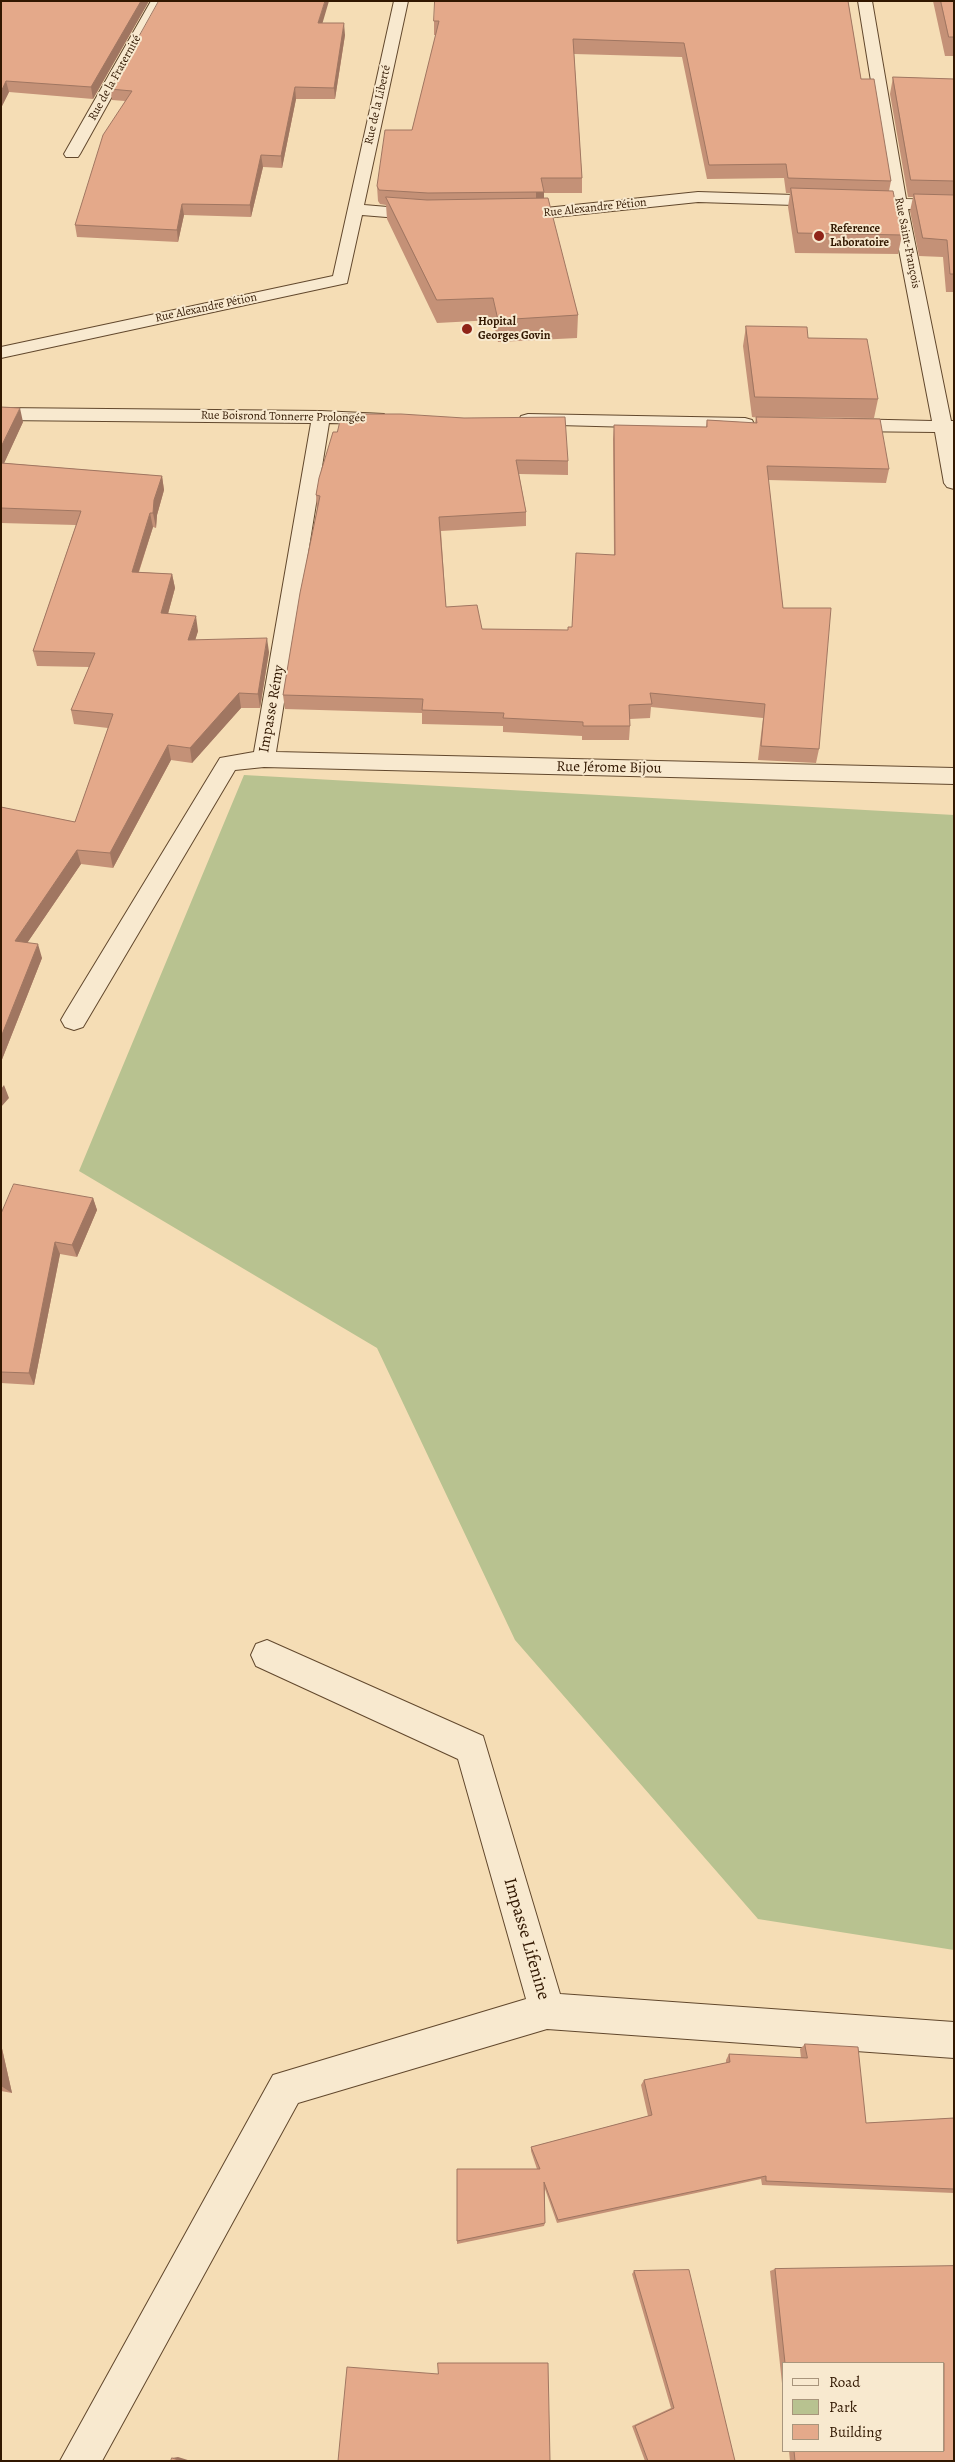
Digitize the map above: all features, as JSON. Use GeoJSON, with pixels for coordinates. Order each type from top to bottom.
{"type":"FeatureCollection","features":[{"type":"Feature","properties":{"kind":"street","name":"Rue de la Fraternité"},"geometry":{"type":"LineString","coordinates":[[72,154],[158,1]]}},
{"type":"Feature","properties":{"kind":"street","name":"Rue de la Liberté"},"geometry":{"type":"LineString","coordinates":[[355,209],[401,1]]}},
{"type":"Feature","properties":{"kind":"street","name":"Rue Saint-François"},"geometry":{"type":"LineString","coordinates":[[865,1],[899,204],[949,427],[954,483]]}},
{"type":"Feature","properties":{"kind":"street","name":"Rue Alexandre Pétion"},"geometry":{"type":"LineString","coordinates":[[497,214],[536,214],[698,197],[954,205]]}},
{"type":"Feature","properties":{"kind":"street"},"geometry":{"type":"LineString","coordinates":[[355,209],[438,215]]}},
{"type":"Feature","properties":{"kind":"street","name":"Rue Alexandre Pétion"},"geometry":{"type":"LineString","coordinates":[[1,353],[341,279],[355,209]]}},
{"type":"Feature","properties":{"kind":"street","name":"Rue Boisrond Tonnerre Prolongée"},"geometry":{"type":"LineString","coordinates":[[1,414],[391,418]]}},
{"type":"Feature","properties":{"kind":"street","name":"Impasse Rémy"},"geometry":{"type":"LineString","coordinates":[[74,1020],[228,763],[264,759],[322,417]]}},
{"type":"Feature","properties":{"kind":"street"},"geometry":{"type":"LineString","coordinates":[[509,420],[766,424]]}},
{"type":"Feature","properties":{"kind":"street"},"geometry":{"type":"LineString","coordinates":[[826,425],[949,427]]}},
{"type":"Feature","properties":{"kind":"street","name":"Rue Jérome Bijou"},"geometry":{"type":"LineString","coordinates":[[264,759],[954,776]]}},
{"type":"Feature","properties":{"kind":"street","name":"Impasse Lifenine"},"geometry":{"type":"LineString","coordinates":[[267,1655],[471,1748],[547,2011],[954,2040]]}},
{"type":"Feature","properties":{"kind":"street"},"geometry":{"type":"LineString","coordinates":[[80,2461],[286,2088],[547,2011]]}},
{"type":"Feature","properties":{"kind":"green space"},"geometry":{"type":"Polygon","coordinates":[[[244,775],[954,815],[954,1950],[758,1919],[515,1640],[377,1348],[79,1171],[244,775]]]}},
{"type":"Feature","properties":{"kind":"building"},"geometry":{"type":"Polygon","coordinates":[[[1,1],[141,1],[91,87],[6,81],[1,92],[1,1]]]}},
{"type":"Feature","properties":{"kind":"building"},"geometry":{"type":"Polygon","coordinates":[[[159,1],[325,1],[318,23],[344,23],[334,88],[295,87],[281,156],[261,155],[250,205],[182,204],[177,230],[75,225],[103,135],[132,91],[110,89],[159,1]]]}},
{"type":"Feature","properties":{"kind":"building"},"geometry":{"type":"Polygon","coordinates":[[[435,1],[848,1],[861,79],[874,79],[891,181],[788,178],[786,164],[709,165],[684,43],[573,39],[582,178],[541,178],[544,192],[428,193],[379,190],[377,186],[385,130],[412,130],[439,21],[434,21],[435,1]]]}},
{"type":"Feature","properties":{"kind":"building"},"geometry":{"type":"Polygon","coordinates":[[[941,1],[954,1],[954,37],[949,37],[941,1]]]}},
{"type":"Feature","properties":{"kind":"building"},"geometry":{"type":"Polygon","coordinates":[[[893,77],[954,79],[954,181],[911,180],[893,77]]]}},
{"type":"Feature","properties":{"kind":"building"},"geometry":{"type":"Polygon","coordinates":[[[791,188],[893,191],[902,235],[798,233],[791,188]]]}},
{"type":"Feature","properties":{"kind":"building"},"geometry":{"type":"Polygon","coordinates":[[[914,194],[954,195],[954,274],[950,274],[947,240],[923,238],[914,194]]]}},
{"type":"Feature","properties":{"kind":"building"},"geometry":{"type":"Polygon","coordinates":[[[386,197],[427,200],[548,198],[578,315],[498,320],[493,298],[437,300],[386,197]]]}},
{"type":"Feature","properties":{"kind":"building"},"geometry":{"type":"Polygon","coordinates":[[[746,326],[807,327],[808,338],[867,339],[878,399],[755,397],[746,326]]]}},
{"type":"Feature","properties":{"kind":"building"},"geometry":{"type":"Polygon","coordinates":[[[1,407],[20,408],[1,447],[1,407]]]}},
{"type":"Feature","properties":{"kind":"building"},"geometry":{"type":"Polygon","coordinates":[[[342,414],[401,414],[464,418],[565,417],[568,461],[516,460],[526,512],[439,517],[446,607],[477,605],[482,629],[568,630],[568,627],[572,627],[576,553],[615,555],[614,425],[707,427],[707,420],[757,423],[756,417],[880,419],[889,469],[767,466],[783,608],[831,608],[819,749],[761,746],[765,704],[650,693],[652,704],[629,705],[630,726],[583,726],[583,722],[503,718],[504,713],[422,710],[423,699],[283,695],[300,593],[320,496],[316,495],[319,478],[333,432],[337,432],[342,414]]]}},
{"type":"Feature","properties":{"kind":"building"},"geometry":{"type":"Polygon","coordinates":[[[1,463],[162,476],[154,500],[153,513],[150,513],[132,572],[172,574],[161,613],[196,616],[188,640],[267,638],[258,694],[239,693],[190,748],[168,745],[110,853],[77,850],[15,941],[38,944],[1,1037],[1,807],[75,822],[113,714],[71,710],[95,653],[33,651],[81,511],[1,508],[1,463]]]}},
{"type":"Feature","properties":{"kind":"building"},"geometry":{"type":"Polygon","coordinates":[[[14,1184],[93,1198],[72,1245],[55,1242],[29,1373],[1,1372],[1,1214],[14,1184]]]}},
{"type":"Feature","properties":{"kind":"building"},"geometry":{"type":"Polygon","coordinates":[[[805,2044],[858,2047],[866,2123],[954,2118],[954,2189],[766,2181],[766,2176],[558,2220],[544,2182],[545,2223],[457,2241],[457,2169],[540,2169],[531,2147],[652,2115],[644,2080],[730,2062],[729,2054],[807,2058],[805,2044]]]}},
{"type":"Feature","properties":{"kind":"building"},"geometry":{"type":"Polygon","coordinates":[[[954,2266],[954,2461],[795,2461],[794,2452],[945,2452],[945,2362],[785,2362],[775,2269],[954,2266]]]}},
{"type":"Feature","properties":{"kind":"building"},"geometry":{"type":"Polygon","coordinates":[[[689,2270],[735,2461],[648,2461],[635,2426],[674,2408],[634,2271],[689,2270]]]}},
{"type":"Feature","properties":{"kind":"building"},"geometry":{"type":"Polygon","coordinates":[[[438,2363],[548,2363],[550,2461],[338,2461],[347,2367],[438,2374],[438,2363]]]}},
{"type":"Feature","properties":{"kind":"building"},"geometry":{"type":"Polygon","coordinates":[[[172,2458],[182,2461],[171,2461],[172,2458]]]}},
{"type":"Feature","properties":{"kind":"place","name":"Reference Laboratoire"},"geometry":{"type":"Point","coordinates":[819,236]}},
{"type":"Feature","properties":{"kind":"place","name":"Hopital Georges Govin"},"geometry":{"type":"Point","coordinates":[467,329]}}]}
